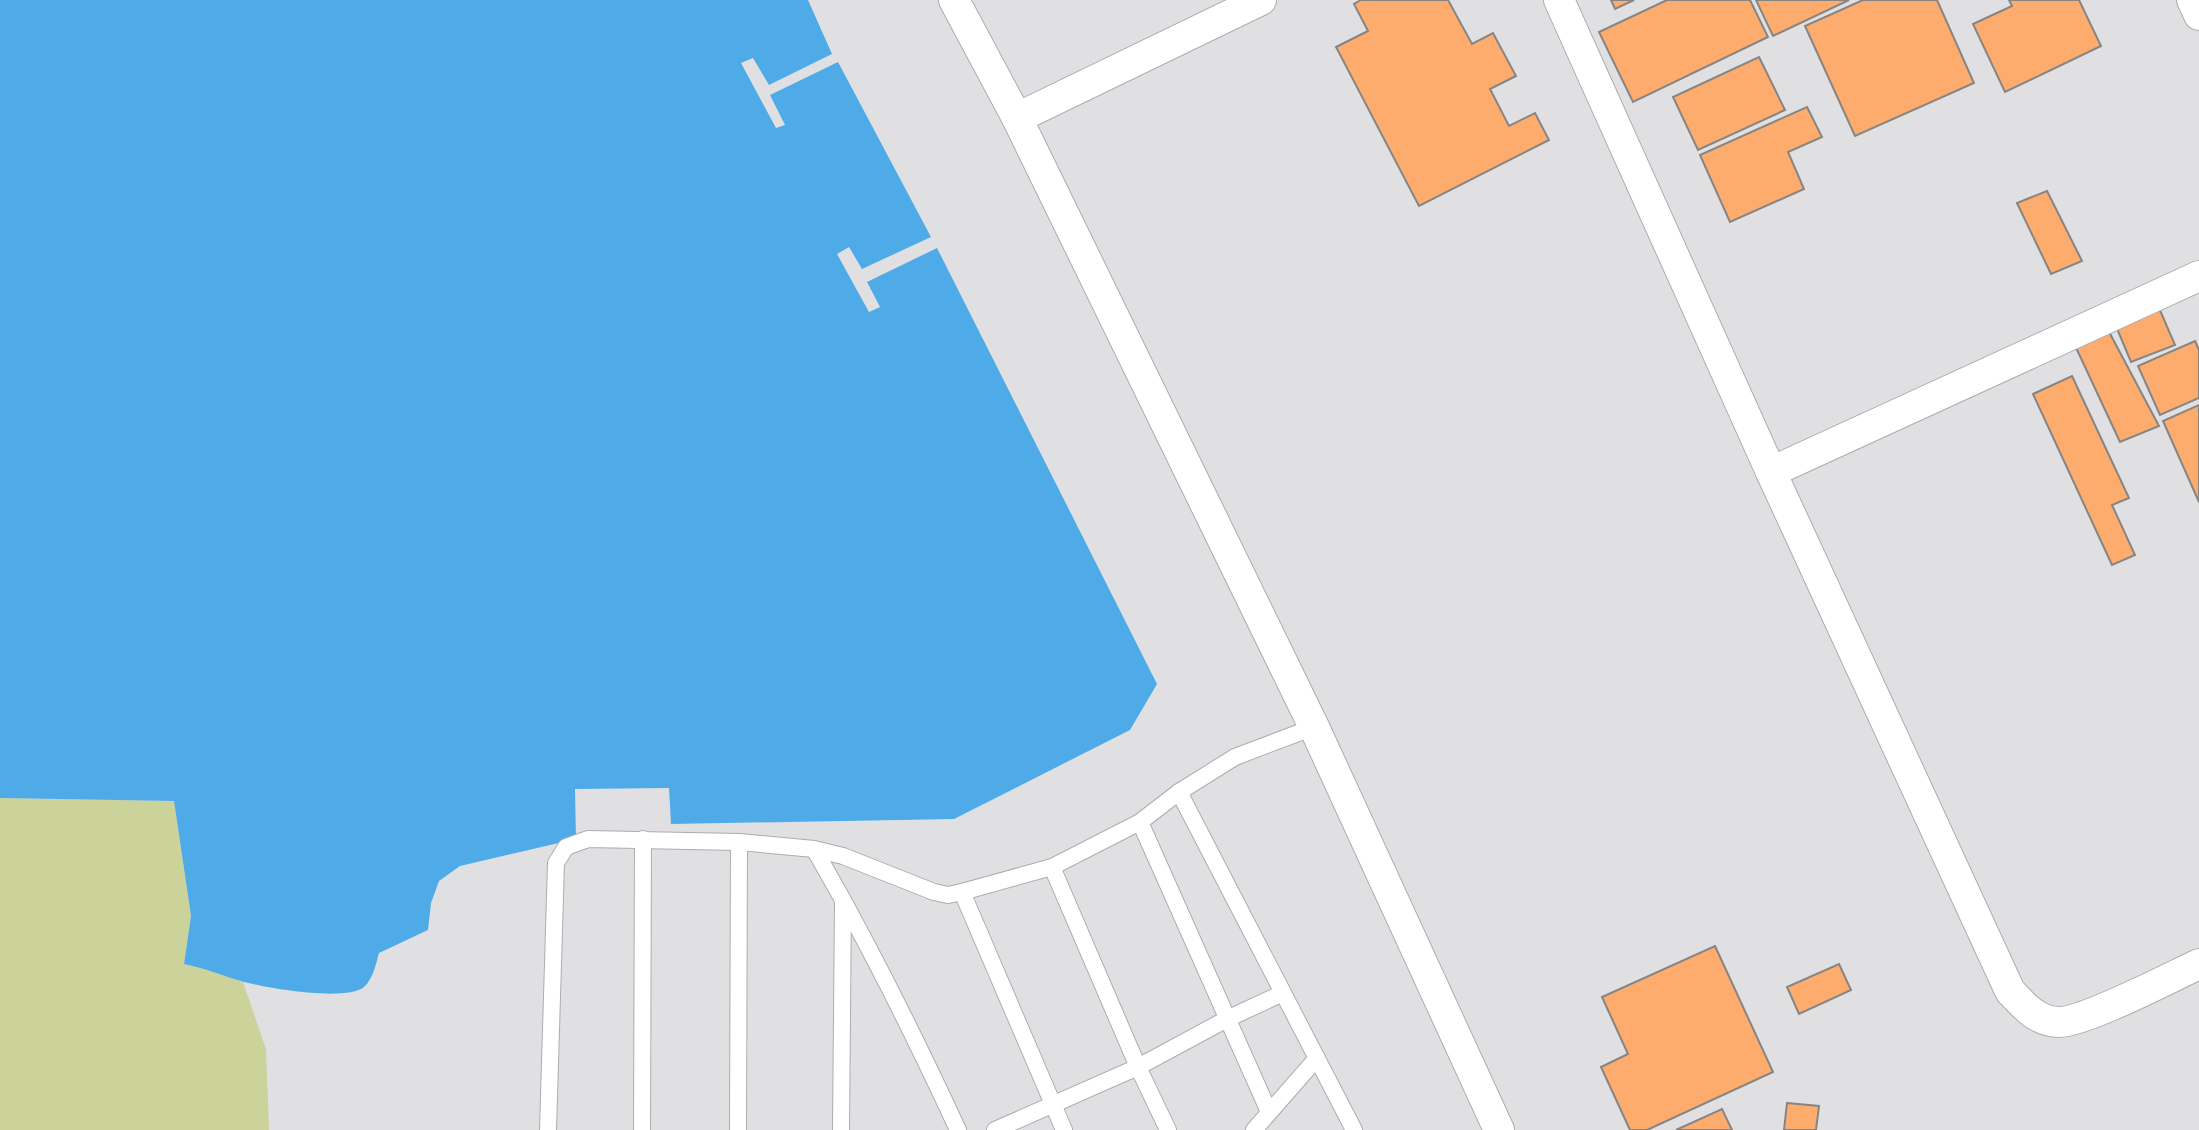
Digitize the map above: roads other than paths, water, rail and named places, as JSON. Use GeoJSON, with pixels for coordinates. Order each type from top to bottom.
{"type":"FeatureCollection","features":[{"type":"Feature","properties":{"kind":"street"},"geometry":{"type":"LineString","coordinates":[[954,0],[1017,118],[1314,727],[1499,1130]]}},
{"type":"Feature","properties":{"kind":"street"},"geometry":{"type":"LineString","coordinates":[[1017,118],[1261,0]]}},
{"type":"Feature","properties":{"kind":"street"},"geometry":{"type":"LineString","coordinates":[[1559,0],[1771,472],[2010,991],[2033,1014],[2059,1022],[2088,1014],[2199,964]]}},
{"type":"Feature","properties":{"kind":"street"},"geometry":{"type":"LineString","coordinates":[[2192,0],[2199,15]]}},
{"type":"Feature","properties":{"kind":"street"},"geometry":{"type":"LineString","coordinates":[[1771,472],[2199,276]]}},
{"type":"Feature","properties":{"kind":"lane"},"geometry":{"type":"LineString","coordinates":[[548,1130],[556,863],[566,847],[587,839],[643,839],[739,842],[814,849],[844,856],[934,892],[948,895],[1052,867],[1140,822],[1179,792],[1235,757],[1314,727]]}},
{"type":"Feature","properties":{"kind":"lane"},"geometry":{"type":"LineString","coordinates":[[1179,792],[1354,1130]]}},
{"type":"Feature","properties":{"kind":"lane"},"geometry":{"type":"LineString","coordinates":[[1140,822],[1269,1112]]}},
{"type":"Feature","properties":{"kind":"lane"},"geometry":{"type":"LineString","coordinates":[[642,1130],[643,839]]}},
{"type":"Feature","properties":{"kind":"lane"},"geometry":{"type":"LineString","coordinates":[[738,1130],[739,842]]}},
{"type":"Feature","properties":{"kind":"lane"},"geometry":{"type":"LineString","coordinates":[[814,849],[843,899],[928,1065],[958,1130]]}},
{"type":"Feature","properties":{"kind":"lane"},"geometry":{"type":"LineString","coordinates":[[1052,867],[1168,1130]]}},
{"type":"Feature","properties":{"kind":"lane"},"geometry":{"type":"LineString","coordinates":[[962,892],[1064,1130]]}},
{"type":"Feature","properties":{"kind":"lane"},"geometry":{"type":"LineString","coordinates":[[841,1130],[843,899]]}},
{"type":"Feature","properties":{"kind":"lane"},"geometry":{"type":"LineString","coordinates":[[995,1130],[1138,1067],[1227,1019],[1283,993]]}},
{"type":"Feature","properties":{"kind":"lane"},"geometry":{"type":"LineString","coordinates":[[1254,1130],[1317,1058]]}},
{"type":"Feature","properties":{"kind":"water"},"geometry":{"type":"Polygon","coordinates":[[[0,0],[808,0],[832,54],[769,85],[753,58],[741,63],[776,128],[785,125],[770,95],[838,62],[931,237],[862,269],[849,247],[837,254],[869,312],[880,307],[867,282],[937,248],[1157,684],[1130,730],[954,819],[671,824],[669,788],[575,789],[576,839],[460,866],[439,881],[431,903],[428,930],[379,953],[374,971],[364,987],[354,991],[323,994],[285,990],[252,984],[184,964],[191,916],[174,801],[0,798],[0,0]]]}}]}
